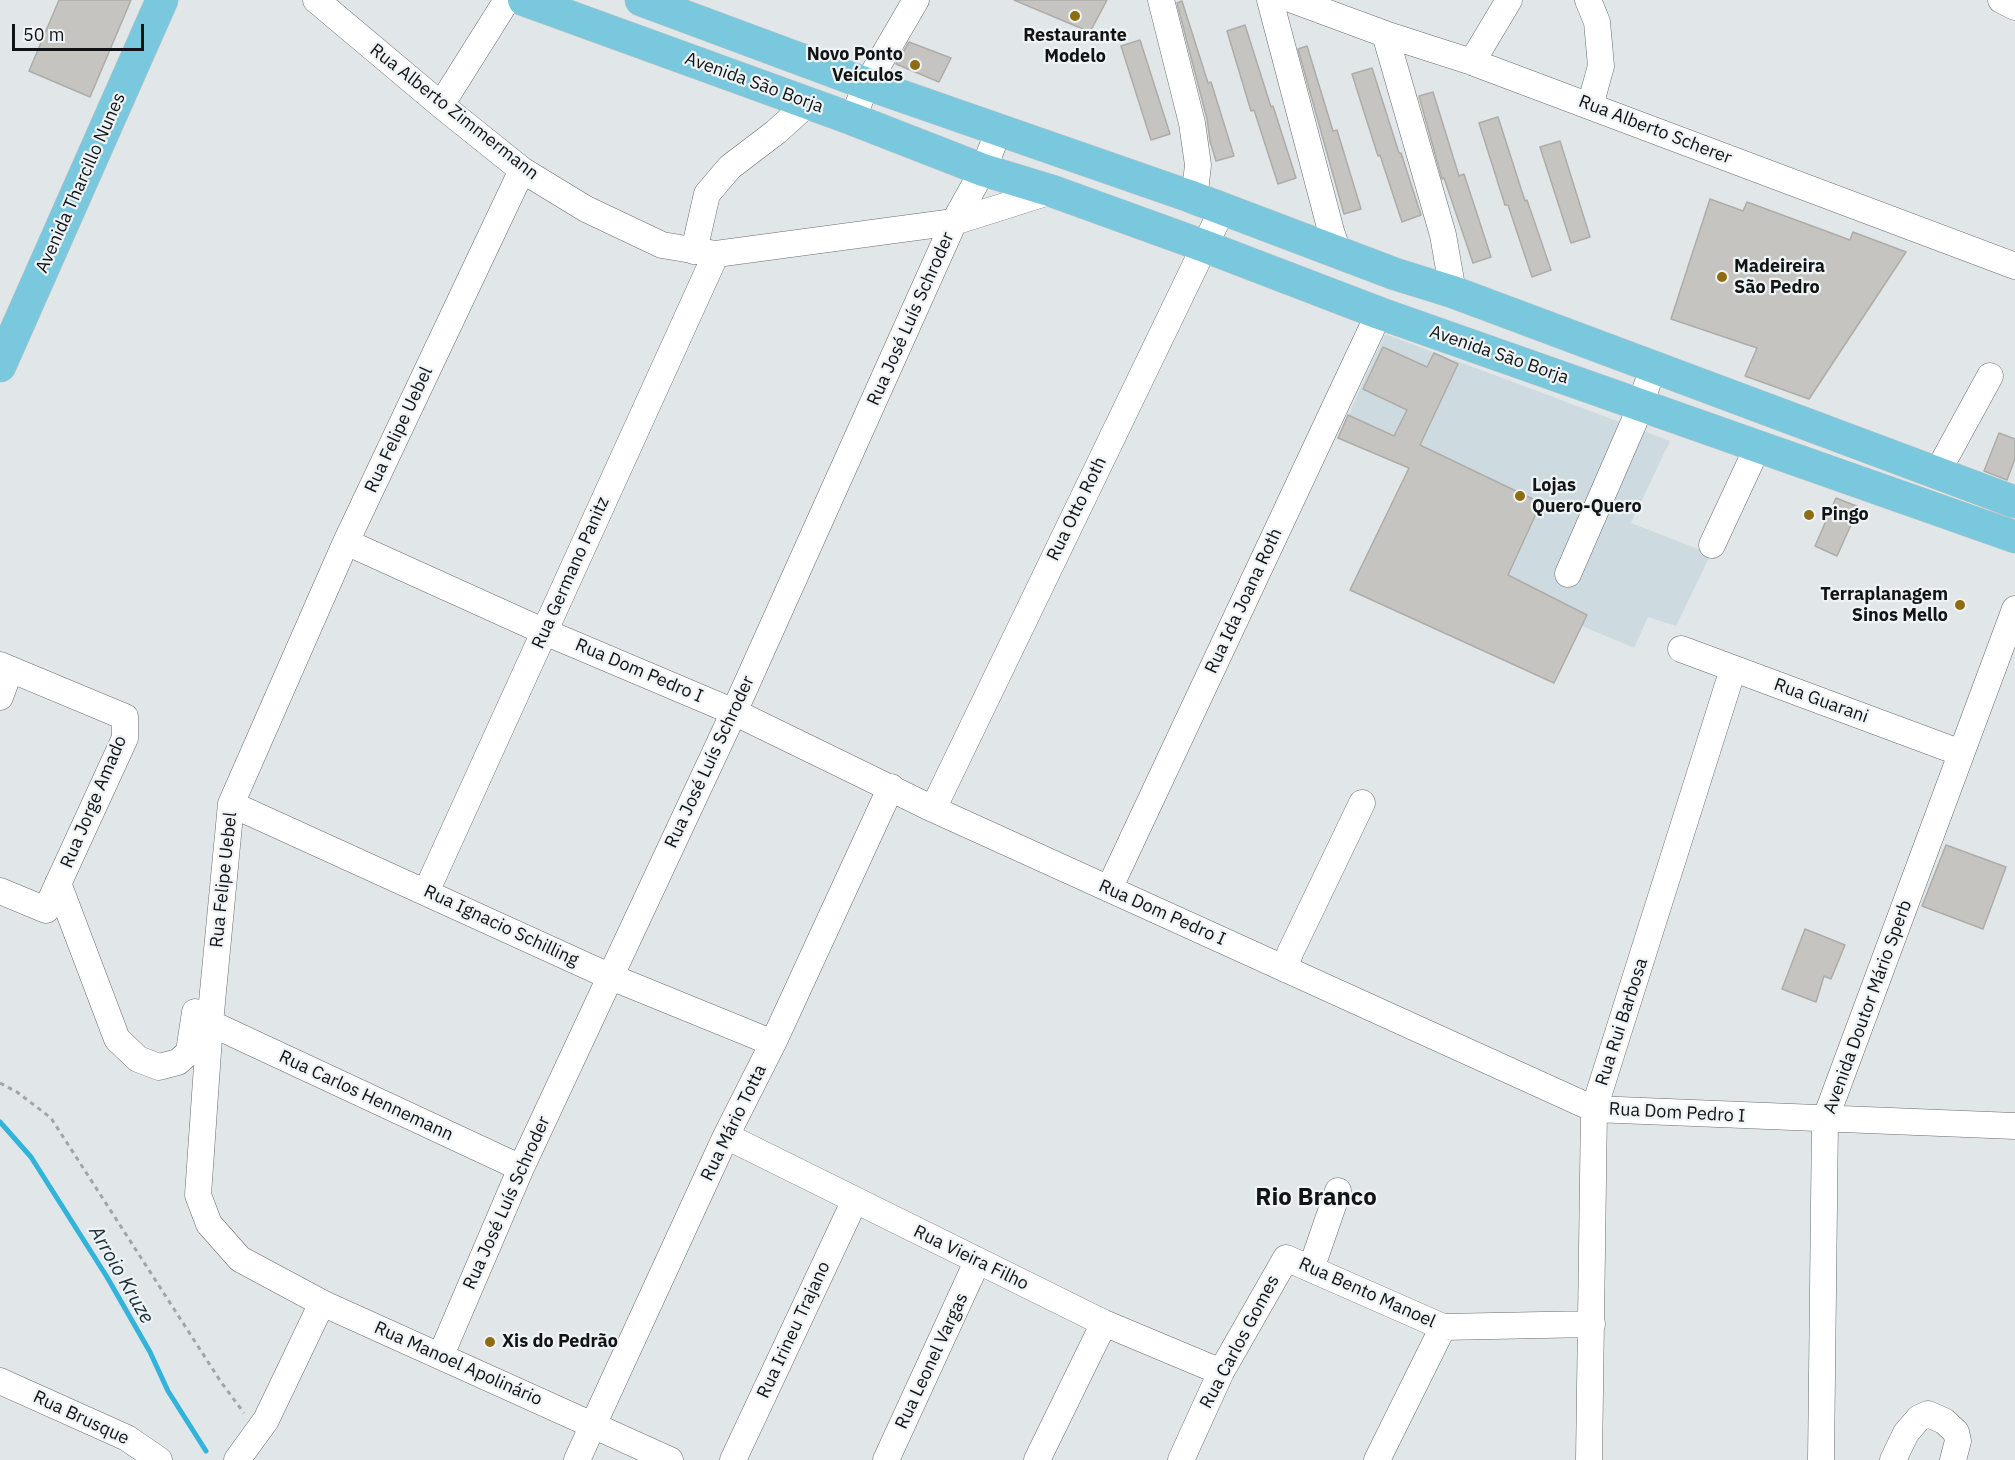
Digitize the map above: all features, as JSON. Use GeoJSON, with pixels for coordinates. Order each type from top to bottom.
{"type":"FeatureCollection","features":[{"type":"Feature","properties":{"kind":"main road","name":"Avenida Tharcillo Nunes"},"geometry":{"type":"LineString","coordinates":[[0,366],[162,0]]}},
{"type":"Feature","properties":{"kind":"main road","name":"Avenida São Borja"},"geometry":{"type":"LineString","coordinates":[[524,0],[852,119],[983,170],[1052,191],[1204,246],[1378,313],[2015,537]]}},
{"type":"Feature","properties":{"kind":"main road"},"geometry":{"type":"LineString","coordinates":[[641,0],[867,84],[1189,196],[1395,274],[1453,292],[2015,502]]}},
{"type":"Feature","properties":{"kind":"street","name":"Rua Alberto Zimmermann"},"geometry":{"type":"LineString","coordinates":[[316,0],[522,170],[586,209],[662,245],[705,252],[954,222],[1052,191]]}},
{"type":"Feature","properties":{"kind":"street"},"geometry":{"type":"LineString","coordinates":[[441,105],[507,0]]}},
{"type":"Feature","properties":{"kind":"street"},"geometry":{"type":"LineString","coordinates":[[852,119],[867,84],[916,0]]}},
{"type":"Feature","properties":{"kind":"street"},"geometry":{"type":"LineString","coordinates":[[1161,0],[1192,123],[1198,165],[1196,183],[1189,196]]}},
{"type":"Feature","properties":{"kind":"street"},"geometry":{"type":"LineString","coordinates":[[1270,0],[1338,252]]}},
{"type":"Feature","properties":{"kind":"street","name":"Rua Alberto Scherer"},"geometry":{"type":"LineString","coordinates":[[1293,0],[1385,34],[1472,62],[2015,266]]}},
{"type":"Feature","properties":{"kind":"street"},"geometry":{"type":"LineString","coordinates":[[1472,62],[1509,0]]}},
{"type":"Feature","properties":{"kind":"street"},"geometry":{"type":"LineString","coordinates":[[1588,0],[1597,22],[1601,66],[1590,106]]}},
{"type":"Feature","properties":{"kind":"street"},"geometry":{"type":"LineString","coordinates":[[2001,0],[2015,7]]}},
{"type":"Feature","properties":{"kind":"street"},"geometry":{"type":"LineString","coordinates":[[1385,34],[1443,235],[1453,292]]}},
{"type":"Feature","properties":{"kind":"street","name":"Rua Germano Panitz"},"geometry":{"type":"LineString","coordinates":[[426,892],[545,632],[705,252],[707,194],[730,167],[776,132],[808,103]]}},
{"type":"Feature","properties":{"kind":"street"},"geometry":{"type":"LineString","coordinates":[[983,170],[999,130]]}},
{"type":"Feature","properties":{"kind":"street","name":"Rua Felipe Uebel"},"geometry":{"type":"LineString","coordinates":[[322,1303],[240,1259],[209,1224],[198,1195],[210,1023],[231,804],[346,542],[522,170]]}},
{"type":"Feature","properties":{"kind":"street","name":"Rua José Luís Schroder"},"geometry":{"type":"LineString","coordinates":[[441,1355],[521,1168],[734,712],[954,222],[983,170]]}},
{"type":"Feature","properties":{"kind":"street","name":"Rua Otto Roth"},"geometry":{"type":"LineString","coordinates":[[933,809],[1222,210]]}},
{"type":"Feature","properties":{"kind":"street","name":"Rua Ida Joana Roth"},"geometry":{"type":"LineString","coordinates":[[1109,889],[1378,313]]}},
{"type":"Feature","properties":{"kind":"street"},"geometry":{"type":"LineString","coordinates":[[1568,574],[1634,422],[1653,368]]}},
{"type":"Feature","properties":{"kind":"street"},"geometry":{"type":"LineString","coordinates":[[1937,473],[1990,376]]}},
{"type":"Feature","properties":{"kind":"street"},"geometry":{"type":"LineString","coordinates":[[1712,545],[1758,446]]}},
{"type":"Feature","properties":{"kind":"street","name":"Rua Dom Pedro I"},"geometry":{"type":"LineString","coordinates":[[346,542],[545,632],[734,712],[933,809],[1594,1109],[2015,1126]]}},
{"type":"Feature","properties":{"kind":"street","name":"Avenida Doutor Mário Sperb"},"geometry":{"type":"LineString","coordinates":[[1821,1460],[1826,1120],[2015,609]]}},
{"type":"Feature","properties":{"kind":"street","name":"Rua Guarani"},"geometry":{"type":"LineString","coordinates":[[1681,649],[1961,753]]}},
{"type":"Feature","properties":{"kind":"street"},"geometry":{"type":"LineString","coordinates":[[0,697],[5,668]]}},
{"type":"Feature","properties":{"kind":"street","name":"Rua Jorge Amado"},"geometry":{"type":"LineString","coordinates":[[0,891],[46,910],[125,738],[125,717],[5,668]]}},
{"type":"Feature","properties":{"kind":"street","name":"Rua Rui Barbosa"},"geometry":{"type":"LineString","coordinates":[[1589,1460],[1594,1109],[1733,669]]}},
{"type":"Feature","properties":{"kind":"street"},"geometry":{"type":"LineString","coordinates":[[58,883],[117,1039],[138,1059],[159,1067],[178,1062],[189,1052],[192,1039],[204,908],[219,796],[245,772]]}},
{"type":"Feature","properties":{"kind":"street","name":"Rua Mário Totta"},"geometry":{"type":"LineString","coordinates":[[577,1460],[726,1136],[773,1043],[891,787]]}},
{"type":"Feature","properties":{"kind":"street"},"geometry":{"type":"LineString","coordinates":[[1285,969],[1290,953],[1362,803]]}},
{"type":"Feature","properties":{"kind":"street","name":"Rua Ignacio Schilling"},"geometry":{"type":"LineString","coordinates":[[231,804],[611,977],[773,1043]]}},
{"type":"Feature","properties":{"kind":"street","name":"Rua Carlos Hennemann"},"geometry":{"type":"LineString","coordinates":[[210,1023],[521,1168]]}},
{"type":"Feature","properties":{"kind":"street","name":"Rua Vieira Filho"},"geometry":{"type":"LineString","coordinates":[[726,1136],[1104,1323],[1221,1371]]}},
{"type":"Feature","properties":{"kind":"street"},"geometry":{"type":"LineString","coordinates":[[1311,1269],[1338,1191]]}},
{"type":"Feature","properties":{"kind":"street","name":"Rua Irineu Trajano"},"geometry":{"type":"LineString","coordinates":[[733,1460],[855,1200]]}},
{"type":"Feature","properties":{"kind":"street","name":"Rua Bento Manoel"},"geometry":{"type":"LineString","coordinates":[[1286,1258],[1443,1327],[1592,1324]]}},
{"type":"Feature","properties":{"kind":"street","name":"Rua Carlos Gomes"},"geometry":{"type":"LineString","coordinates":[[1181,1460],[1221,1371],[1286,1258]]}},
{"type":"Feature","properties":{"kind":"street","name":"Rua Leonel Vargas"},"geometry":{"type":"LineString","coordinates":[[886,1460],[977,1262]]}},
{"type":"Feature","properties":{"kind":"street"},"geometry":{"type":"LineString","coordinates":[[239,1460],[266,1420],[322,1303]]}},
{"type":"Feature","properties":{"kind":"street","name":"Rua Manoel Apolinário"},"geometry":{"type":"LineString","coordinates":[[322,1303],[670,1460]]}},
{"type":"Feature","properties":{"kind":"street"},"geometry":{"type":"LineString","coordinates":[[1037,1460],[1104,1323]]}},
{"type":"Feature","properties":{"kind":"street"},"geometry":{"type":"LineString","coordinates":[[1377,1460],[1443,1327]]}},
{"type":"Feature","properties":{"kind":"street","name":"Rua Brusque"},"geometry":{"type":"LineString","coordinates":[[0,1381],[127,1438],[159,1460]]}},
{"type":"Feature","properties":{"kind":"street"},"geometry":{"type":"LineString","coordinates":[[1893,1460],[1906,1433],[1918,1418],[1928,1414],[1944,1421],[1956,1432],[1958,1441],[1953,1460]]}},
{"type":"Feature","properties":{"kind":"path"},"geometry":{"type":"LineString","coordinates":[[0,1083],[17,1092],[51,1118],[221,1382],[258,1431]]}},
{"type":"Feature","properties":{"kind":"shaded area","name":"Lojas Quero-Quero"},"geometry":{"type":"Polygon","coordinates":[[[1385,334],[1670,441],[1631,523],[1711,554],[1676,626],[1648,617],[1634,648],[1582,626],[1554,683],[1350,590],[1409,469],[1338,438],[1385,334]]]}},
{"type":"Feature","properties":{"kind":"building"},"geometry":{"type":"Polygon","coordinates":[[[59,0],[131,0],[90,97],[29,71],[59,0]]]}},
{"type":"Feature","properties":{"kind":"building","name":"Restaurante Modelo"},"geometry":{"type":"Polygon","coordinates":[[[1014,0],[1107,0],[1090,32],[1014,0]]]}},
{"type":"Feature","properties":{"kind":"building"},"geometry":{"type":"Polygon","coordinates":[[[1182,1],[1234,156],[1216,161],[1177,3],[1182,1]]]}},
{"type":"Feature","properties":{"kind":"building"},"geometry":{"type":"Polygon","coordinates":[[[1245,25],[1296,178],[1278,184],[1254,110],[1251,111],[1227,31],[1245,25]]]}},
{"type":"Feature","properties":{"kind":"building"},"geometry":{"type":"Polygon","coordinates":[[[1140,40],[1170,134],[1151,140],[1121,46],[1140,40]]]}},
{"type":"Feature","properties":{"kind":"building"},"geometry":{"type":"Polygon","coordinates":[[[909,42],[951,58],[939,82],[896,64],[909,42]]]}},
{"type":"Feature","properties":{"kind":"building"},"geometry":{"type":"Polygon","coordinates":[[[1307,46],[1333,131],[1337,130],[1361,209],[1344,214],[1298,49],[1307,46]]]}},
{"type":"Feature","properties":{"kind":"building"},"geometry":{"type":"Polygon","coordinates":[[[1372,68],[1421,215],[1402,222],[1352,74],[1372,68]]]}},
{"type":"Feature","properties":{"kind":"building"},"geometry":{"type":"Polygon","coordinates":[[[1433,92],[1459,176],[1464,174],[1491,257],[1473,263],[1444,178],[1442,179],[1419,96],[1433,92]]]}},
{"type":"Feature","properties":{"kind":"building"},"geometry":{"type":"Polygon","coordinates":[[[1498,117],[1525,201],[1527,200],[1551,270],[1532,277],[1508,205],[1505,205],[1479,123],[1498,117]]]}},
{"type":"Feature","properties":{"kind":"building"},"geometry":{"type":"Polygon","coordinates":[[[1560,141],[1590,237],[1571,243],[1540,147],[1560,141]]]}},
{"type":"Feature","properties":{"kind":"building"},"geometry":{"type":"Polygon","coordinates":[[[1710,199],[1743,211],[1747,202],[1850,240],[1853,232],[1906,252],[1809,399],[1745,376],[1757,348],[1671,319],[1710,199]]]}},
{"type":"Feature","properties":{"kind":"building"},"geometry":{"type":"Polygon","coordinates":[[[1383,347],[1427,367],[1434,353],[1458,364],[1420,445],[1541,503],[1508,575],[1587,615],[1554,683],[1350,590],[1409,468],[1338,438],[1348,415],[1394,436],[1407,410],[1363,389],[1383,347]]]}},
{"type":"Feature","properties":{"kind":"building"},"geometry":{"type":"Polygon","coordinates":[[[1999,433],[2015,439],[2015,459],[2007,480],[1984,471],[1999,433]]]}},
{"type":"Feature","properties":{"kind":"building"},"geometry":{"type":"Polygon","coordinates":[[[1836,498],[1859,507],[1837,556],[1815,546],[1836,498]]]}},
{"type":"Feature","properties":{"kind":"building"},"geometry":{"type":"Polygon","coordinates":[[[1946,845],[2006,867],[1983,929],[1922,906],[1946,845]]]}},
{"type":"Feature","properties":{"kind":"building"},"geometry":{"type":"Polygon","coordinates":[[[1805,929],[1845,945],[1831,979],[1824,976],[1816,1002],[1782,989],[1805,929]]]}},
{"type":"Feature","properties":{"kind":"waterway","name":"Arroio Kruze"},"geometry":{"type":"LineString","coordinates":[[0,1122],[31,1157],[107,1277],[150,1352],[168,1391],[206,1451]]}},
{"type":"Feature","properties":{"kind":"place","name":"Restaurante Modelo"},"geometry":{"type":"Point","coordinates":[1075,16]}},
{"type":"Feature","properties":{"kind":"place","name":"Novo Ponto Veículos"},"geometry":{"type":"Point","coordinates":[915,65]}},
{"type":"Feature","properties":{"kind":"place","name":"Madeireira São Pedro"},"geometry":{"type":"Point","coordinates":[1722,277]}},
{"type":"Feature","properties":{"kind":"place","name":"Lojas Quero-Quero"},"geometry":{"type":"Point","coordinates":[1520,496]}},
{"type":"Feature","properties":{"kind":"place","name":"Pingo"},"geometry":{"type":"Point","coordinates":[1809,515]}},
{"type":"Feature","properties":{"kind":"place","name":"Terraplanagem Sinos Mello"},"geometry":{"type":"Point","coordinates":[1960,605]}},
{"type":"Feature","properties":{"kind":"place","name":"Xis do Pedrão"},"geometry":{"type":"Point","coordinates":[490,1342]}},
{"type":"Feature","properties":{"kind":"district","name":"Rio Branco"},"geometry":{"type":"Point","coordinates":[1316,1198]}}]}
